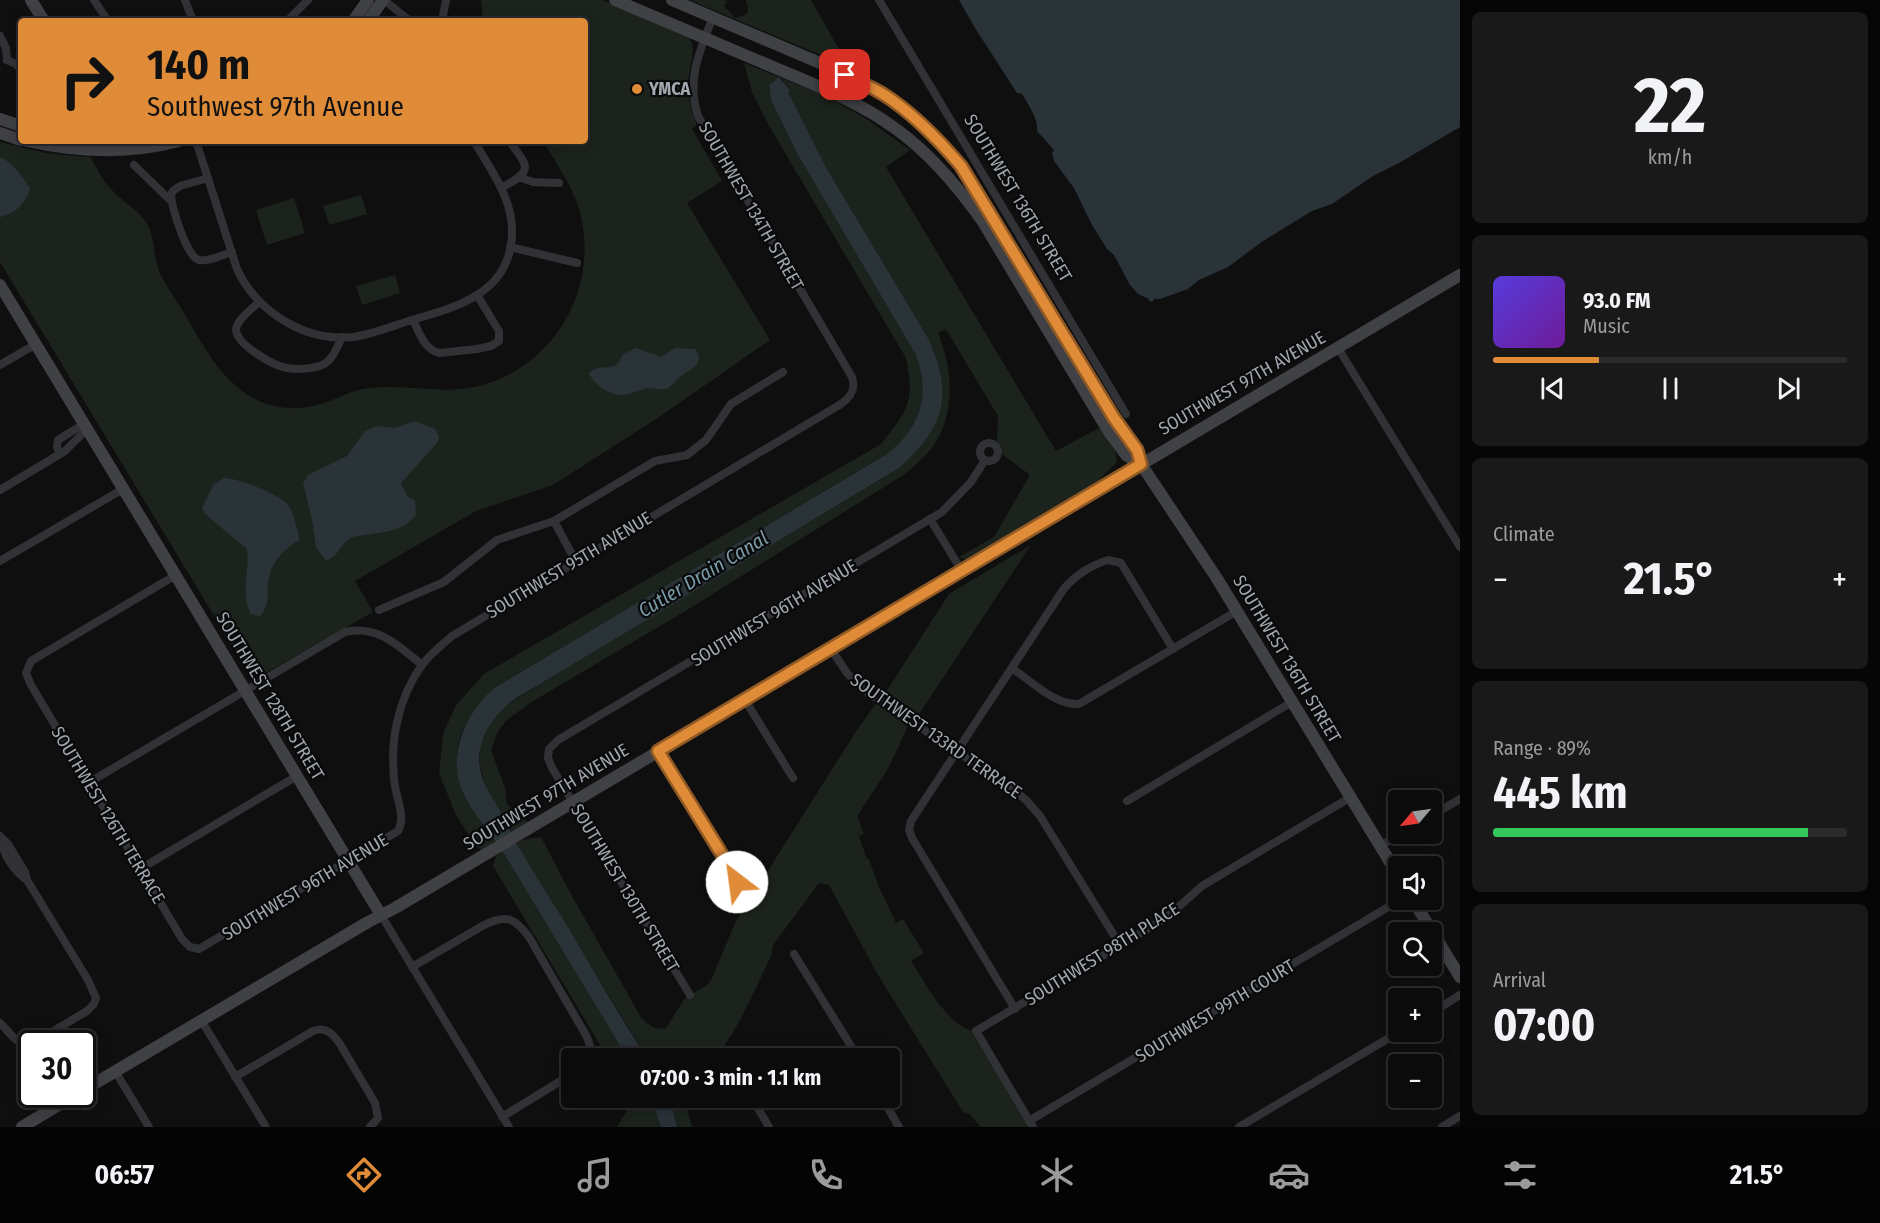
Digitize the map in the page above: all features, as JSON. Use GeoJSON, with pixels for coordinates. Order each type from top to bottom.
{"type":"FeatureCollection","features":[{"type":"Feature","properties":{"kind":"street"},"geometry":{"type":"LineString","coordinates":[[31,0],[42,18]]}},
{"type":"Feature","properties":{"kind":"street"},"geometry":{"type":"LineString","coordinates":[[94,0],[106,18]]}},
{"type":"Feature","properties":{"kind":"street"},"geometry":{"type":"LineString","coordinates":[[185,0],[192,18]]}},
{"type":"Feature","properties":{"kind":"street"},"geometry":{"type":"LineString","coordinates":[[290,18],[308,0]]}},
{"type":"Feature","properties":{"kind":"street"},"geometry":{"type":"LineString","coordinates":[[355,18],[369,0]]}},
{"type":"Feature","properties":{"kind":"street"},"geometry":{"type":"LineString","coordinates":[[370,18],[384,0],[406,18]]}},
{"type":"Feature","properties":{"kind":"street"},"geometry":{"type":"LineString","coordinates":[[443,18],[446,0]]}},
{"type":"Feature","properties":{"kind":"street","name":"SOUTHWEST 136TH STREET"},"geometry":{"type":"LineString","coordinates":[[615,0],[822,88],[864,108],[897,129],[924,153],[960,191],[983,222],[1109,432],[1126,455],[1141,464]]}},
{"type":"Feature","properties":{"kind":"street","name":"SOUTHWEST 136TH STREET"},"geometry":{"type":"LineString","coordinates":[[672,0],[827,66],[882,94],[914,116],[961,166],[1114,418],[1137,450],[1141,464],[1237,611],[1388,859]]}},
{"type":"Feature","properties":{"kind":"street","name":"SOUTHWEST 136TH STREET"},"geometry":{"type":"LineString","coordinates":[[879,0],[1126,414]]}},
{"type":"Feature","properties":{"kind":"street","name":"SOUTHWEST 134TH STREET"},"geometry":{"type":"LineString","coordinates":[[713,17],[695,66],[693,81],[694,102],[700,121],[849,372],[854,385]]}},
{"type":"Feature","properties":{"kind":"street"},"geometry":{"type":"LineString","coordinates":[[0,36],[6,48],[4,62],[18,66]]}},
{"type":"Feature","properties":{"kind":"street"},"geometry":{"type":"LineString","coordinates":[[0,119],[18,125]]}},
{"type":"Feature","properties":{"kind":"street"},"geometry":{"type":"LineString","coordinates":[[0,133],[18,139]]}},
{"type":"Feature","properties":{"kind":"street"},"geometry":{"type":"LineString","coordinates":[[67,145],[107,150],[162,144]]}},
{"type":"Feature","properties":{"kind":"street"},"geometry":{"type":"LineString","coordinates":[[197,144],[242,278],[259,302],[276,316],[305,330],[342,338],[364,335],[461,305],[477,295],[498,275],[507,260],[510,247],[511,218],[508,203],[501,188],[476,144]]}},
{"type":"Feature","properties":{"kind":"street"},"geometry":{"type":"LineString","coordinates":[[501,188],[521,178],[524,172],[523,161],[511,144]]}},
{"type":"Feature","properties":{"kind":"street"},"geometry":{"type":"LineString","coordinates":[[134,165],[171,201]]}},
{"type":"Feature","properties":{"kind":"street"},"geometry":{"type":"LineString","coordinates":[[208,178],[176,188],[171,195],[171,201],[189,252],[195,259],[204,260],[232,252]]}},
{"type":"Feature","properties":{"kind":"street"},"geometry":{"type":"LineString","coordinates":[[521,178],[533,182],[559,183]]}},
{"type":"Feature","properties":{"kind":"street"},"geometry":{"type":"LineString","coordinates":[[510,247],[577,263]]}},
{"type":"Feature","properties":{"kind":"street","name":"SOUTHWEST 97TH AVENUE"},"geometry":{"type":"LineString","coordinates":[[96,1083],[494,849],[1460,275]]}},
{"type":"Feature","properties":{"kind":"street","name":"SOUTHWEST 128TH STREET"},"geometry":{"type":"LineString","coordinates":[[0,285],[509,1127]]}},
{"type":"Feature","properties":{"kind":"street"},"geometry":{"type":"LineString","coordinates":[[413,320],[423,340],[433,351],[439,353],[491,346],[498,341],[499,331],[477,295]]}},
{"type":"Feature","properties":{"kind":"street"},"geometry":{"type":"LineString","coordinates":[[259,302],[238,324],[236,331],[240,339],[257,354],[281,367],[297,369],[321,366],[332,357],[342,338]]}},
{"type":"Feature","properties":{"kind":"street"},"geometry":{"type":"LineString","coordinates":[[0,366],[36,344]]}},
{"type":"Feature","properties":{"kind":"street"},"geometry":{"type":"LineString","coordinates":[[1338,348],[1460,548]]}},
{"type":"Feature","properties":{"kind":"street"},"geometry":{"type":"LineString","coordinates":[[379,610],[444,582],[497,540],[554,521],[655,461],[687,455],[706,440],[731,404],[783,372]]}},
{"type":"Feature","properties":{"kind":"street","name":"SOUTHWEST 95TH AVENUE"},"geometry":{"type":"LineString","coordinates":[[402,820],[392,760],[394,736],[407,692],[422,665],[457,632],[841,404],[850,396],[854,385]]}},
{"type":"Feature","properties":{"kind":"street"},"geometry":{"type":"LineString","coordinates":[[0,490],[60,454],[57,447],[58,440],[86,427]]}},
{"type":"Feature","properties":{"kind":"street","name":"SOUTHWEST 96TH AVENUE"},"geometry":{"type":"LineString","coordinates":[[549,748],[558,740],[930,519],[959,496],[985,460]]}},
{"type":"Feature","properties":{"kind":"street"},"geometry":{"type":"LineString","coordinates":[[0,561],[123,489]]}},
{"type":"Feature","properties":{"kind":"street"},"geometry":{"type":"LineString","coordinates":[[930,519],[962,571]]}},
{"type":"Feature","properties":{"kind":"street"},"geometry":{"type":"LineString","coordinates":[[554,521],[576,562]]}},
{"type":"Feature","properties":{"kind":"street"},"geometry":{"type":"LineString","coordinates":[[1014,1009],[916,846],[909,830],[913,818],[1013,669],[1066,585],[1095,565],[1108,560],[1116,561],[1124,567],[1173,649]]}},
{"type":"Feature","properties":{"kind":"street","name":"SOUTHWEST 126TH TERRACE"},"geometry":{"type":"LineString","coordinates":[[176,575],[31,661],[27,677],[182,939],[193,948],[201,948]]}},
{"type":"Feature","properties":{"kind":"street"},"geometry":{"type":"LineString","coordinates":[[1013,669],[1051,695],[1067,703],[1079,704],[1237,611]]}},
{"type":"Feature","properties":{"kind":"street"},"geometry":{"type":"LineString","coordinates":[[88,783],[340,634],[353,630],[368,630],[381,635],[422,665]]}},
{"type":"Feature","properties":{"kind":"street","name":"SOUTHWEST 133RD TERRACE"},"geometry":{"type":"LineString","coordinates":[[831,649],[856,684],[1019,793],[1036,810],[1120,945]]}},
{"type":"Feature","properties":{"kind":"street"},"geometry":{"type":"LineString","coordinates":[[745,700],[793,778]]}},
{"type":"Feature","properties":{"kind":"street"},"geometry":{"type":"LineString","coordinates":[[1127,801],[1292,702]]}},
{"type":"Feature","properties":{"kind":"street","name":"SOUTHWEST 130TH STREET"},"geometry":{"type":"LineString","coordinates":[[549,748],[549,763],[690,995]]}},
{"type":"Feature","properties":{"kind":"street"},"geometry":{"type":"LineString","coordinates":[[658,751],[726,861],[734,868]]}},
{"type":"Feature","properties":{"kind":"street"},"geometry":{"type":"LineString","coordinates":[[140,869],[297,776]]}},
{"type":"Feature","properties":{"kind":"street","name":"SOUTHWEST 98TH PLACE"},"geometry":{"type":"LineString","coordinates":[[1031,1124],[976,1032],[1173,913],[1202,886],[1351,797]]}},
{"type":"Feature","properties":{"kind":"street"},"geometry":{"type":"LineString","coordinates":[[1442,810],[1460,799]]}},
{"type":"Feature","properties":{"kind":"street","name":"SOUTHWEST 96TH AVENUE"},"geometry":{"type":"LineString","coordinates":[[201,948],[395,834],[402,820]]}},
{"type":"Feature","properties":{"kind":"street"},"geometry":{"type":"LineString","coordinates":[[1,838],[8,844],[25,872],[27,880],[93,990],[96,1001],[87,1011],[55,1030]]}},
{"type":"Feature","properties":{"kind":"street"},"geometry":{"type":"LineString","coordinates":[[1380,846],[1388,841]]}},
{"type":"Feature","properties":{"kind":"street","name":"SOUTHWEST 99TH COURT"},"geometry":{"type":"LineString","coordinates":[[1031,1124],[1388,907]]}},
{"type":"Feature","properties":{"kind":"street"},"geometry":{"type":"LineString","coordinates":[[1419,910],[1460,977]]}},
{"type":"Feature","properties":{"kind":"street"},"geometry":{"type":"LineString","coordinates":[[412,968],[484,925],[497,919],[511,919],[520,926],[532,943],[587,1037],[591,1048]]}},
{"type":"Feature","properties":{"kind":"street"},"geometry":{"type":"LineString","coordinates":[[794,954],[852,1048]]}},
{"type":"Feature","properties":{"kind":"street"},"geometry":{"type":"LineString","coordinates":[[1442,1006],[1460,995]]}},
{"type":"Feature","properties":{"kind":"street"},"geometry":{"type":"LineString","coordinates":[[201,1020],[266,1127]]}},
{"type":"Feature","properties":{"kind":"street"},"geometry":{"type":"LineString","coordinates":[[0,1023],[18,1041]]}},
{"type":"Feature","properties":{"kind":"street"},"geometry":{"type":"LineString","coordinates":[[236,1077],[310,1033],[320,1029],[331,1032],[375,1103],[378,1118],[370,1127]]}},
{"type":"Feature","properties":{"kind":"street"},"geometry":{"type":"LineString","coordinates":[[1239,1127],[1388,1039]]}},
{"type":"Feature","properties":{"kind":"street"},"geometry":{"type":"LineString","coordinates":[[115,1071],[148,1126]]}},
{"type":"Feature","properties":{"kind":"street"},"geometry":{"type":"LineString","coordinates":[[502,1117],[561,1081]]}},
{"type":"Feature","properties":{"kind":"street"},"geometry":{"type":"LineString","coordinates":[[22,1127],[53,1108]]}},
{"type":"Feature","properties":{"kind":"street"},"geometry":{"type":"LineString","coordinates":[[758,1108],[769,1127]]}},
{"type":"Feature","properties":{"kind":"street"},"geometry":{"type":"LineString","coordinates":[[888,1108],[899,1127]]}},
{"type":"Feature","properties":{"kind":"street"},"geometry":{"type":"LineString","coordinates":[[1442,1127],[1460,1116]]}},
{"type":"Feature","properties":{"kind":"shaded area"},"geometry":{"type":"Polygon","coordinates":[[[481,0],[602,0],[689,38],[693,54],[688,78],[688,94],[697,125],[692,129],[722,181],[687,203],[770,340],[656,419],[553,485],[476,511],[355,581],[373,612],[253,680],[0,262],[0,142],[46,153],[92,159],[110,188],[147,224],[160,273],[211,358],[230,380],[253,398],[270,405],[297,408],[315,406],[365,389],[398,387],[452,390],[479,386],[507,376],[531,360],[551,341],[578,293],[584,265],[584,237],[579,209],[568,182],[545,144],[588,144],[588,18],[483,18],[481,0]]]}},
{"type":"Feature","properties":{"kind":"shaded area"},"geometry":{"type":"Polygon","coordinates":[[[690,0],[725,0],[727,3],[724,6],[735,18],[747,14],[746,0],[811,0],[849,67],[690,0]]]}},
{"type":"Feature","properties":{"kind":"shaded area"},"geometry":{"type":"Polygon","coordinates":[[[744,63],[779,77],[769,85],[771,100],[798,155],[916,355],[922,384],[919,410],[908,433],[887,454],[494,688],[468,721],[460,737],[457,753],[458,768],[468,799],[495,841],[482,850],[475,845],[456,815],[439,773],[443,734],[456,705],[484,674],[881,444],[898,422],[907,405],[910,386],[906,358],[768,124],[752,92],[744,63]]]}},
{"type":"Feature","properties":{"kind":"shaded area"},"geometry":{"type":"Polygon","coordinates":[[[781,78],[826,96],[868,120],[910,150],[886,167],[1056,451],[1099,428],[1115,451],[1117,462],[1094,485],[973,559],[966,560],[959,557],[994,537],[1030,475],[1002,454],[1001,446],[997,441],[998,416],[946,329],[938,333],[949,377],[950,392],[945,421],[932,448],[905,474],[687,610],[530,703],[507,720],[498,731],[491,750],[505,788],[507,804],[528,823],[510,832],[485,785],[480,766],[480,743],[492,720],[501,709],[899,468],[927,439],[941,409],[941,376],[928,338],[827,169],[787,91],[790,89],[781,78]]]}},
{"type":"Feature","properties":{"kind":"shaded area"},"geometry":{"type":"Polygon","coordinates":[[[361,195],[367,214],[329,225],[323,206],[361,195]]]}},
{"type":"Feature","properties":{"kind":"shaded area"},"geometry":{"type":"Polygon","coordinates":[[[294,198],[305,233],[267,245],[256,210],[294,198]]]}},
{"type":"Feature","properties":{"kind":"shaded area"},"geometry":{"type":"Polygon","coordinates":[[[395,275],[400,293],[362,305],[356,286],[395,275]]]}},
{"type":"Feature","properties":{"kind":"shaded area"},"geometry":{"type":"Polygon","coordinates":[[[1031,545],[915,720],[882,698],[949,594],[1031,545]]]}},
{"type":"Feature","properties":{"kind":"shaded area"},"geometry":{"type":"Polygon","coordinates":[[[877,702],[909,724],[888,769],[857,816],[864,834],[859,836],[896,923],[903,919],[924,953],[911,961],[944,1010],[961,1026],[971,1031],[1030,1127],[981,1127],[970,1114],[963,1112],[878,975],[829,885],[819,883],[773,945],[771,956],[745,1011],[723,1048],[641,1048],[524,859],[517,843],[541,837],[642,1019],[653,1027],[666,1028],[685,998],[707,985],[711,980],[736,921],[877,702]]]}},
{"type":"Feature","properties":{"kind":"shaded area"},"geometry":{"type":"Polygon","coordinates":[[[503,851],[621,1048],[602,1048],[493,866],[496,856],[503,851]]]}},
{"type":"Feature","properties":{"kind":"shaded area"},"geometry":{"type":"Polygon","coordinates":[[[629,1108],[654,1108],[661,1127],[617,1127],[629,1108]]]}},
{"type":"Feature","properties":{"kind":"shaded area"},"geometry":{"type":"Polygon","coordinates":[[[672,1108],[687,1108],[692,1127],[677,1127],[672,1108]]]}},
{"type":"Feature","properties":{"kind":"water"},"geometry":{"type":"Polygon","coordinates":[[[959,0],[1460,0],[1460,127],[1373,176],[1332,204],[1312,211],[1263,241],[1228,267],[1199,280],[1188,289],[1154,299],[1152,302],[1138,294],[1130,285],[1114,255],[1107,249],[1092,225],[1074,188],[1054,161],[1052,153],[1054,150],[1037,131],[1035,117],[1027,102],[1022,94],[1017,93],[959,0]]]}},
{"type":"Feature","properties":{"kind":"water","name":"Cutler Drain Canal"},"geometry":{"type":"Polygon","coordinates":[[[779,77],[790,90],[788,92],[827,169],[928,338],[941,376],[940,409],[927,439],[899,468],[515,699],[499,713],[487,729],[479,757],[483,780],[530,867],[641,1048],[621,1048],[505,855],[468,803],[459,780],[457,756],[462,734],[472,714],[494,688],[887,454],[908,433],[915,422],[922,397],[920,370],[916,355],[798,155],[771,100],[769,85],[779,77]]]}},
{"type":"Feature","properties":{"kind":"water"},"geometry":{"type":"Polygon","coordinates":[[[0,158],[15,168],[30,189],[26,199],[19,207],[0,217],[0,158]]]}},
{"type":"Feature","properties":{"kind":"water"},"geometry":{"type":"Polygon","coordinates":[[[636,348],[661,357],[675,348],[695,349],[699,358],[693,368],[666,389],[649,388],[618,395],[603,388],[591,377],[589,373],[594,369],[616,365],[623,354],[636,348]]]}},
{"type":"Feature","properties":{"kind":"water"},"geometry":{"type":"Polygon","coordinates":[[[415,421],[435,429],[439,437],[437,443],[401,483],[407,496],[415,501],[416,515],[409,522],[394,530],[351,538],[326,561],[316,547],[303,483],[308,475],[347,456],[365,431],[377,426],[396,428],[415,421]]]}},
{"type":"Feature","properties":{"kind":"water"},"geometry":{"type":"Polygon","coordinates":[[[224,478],[258,487],[283,501],[292,512],[299,536],[299,540],[282,553],[271,571],[266,605],[260,616],[251,614],[246,598],[247,549],[202,509],[213,485],[224,478]]]}},
{"type":"Feature","properties":{"kind":"water"},"geometry":{"type":"Polygon","coordinates":[[[654,1108],[672,1108],[677,1127],[661,1127],[654,1108]]]}},
{"type":"Feature","properties":{"kind":"place","name":"YMCA"},"geometry":{"type":"Point","coordinates":[637,89]}},
{"type":"Feature","properties":{"kind":"route"},"geometry":{"type":"LineString","coordinates":[[737,882],[733,877],[734,868],[726,861],[658,751],[1141,464],[1137,450],[1114,418],[961,166],[914,116],[882,94],[845,75]]}}]}
